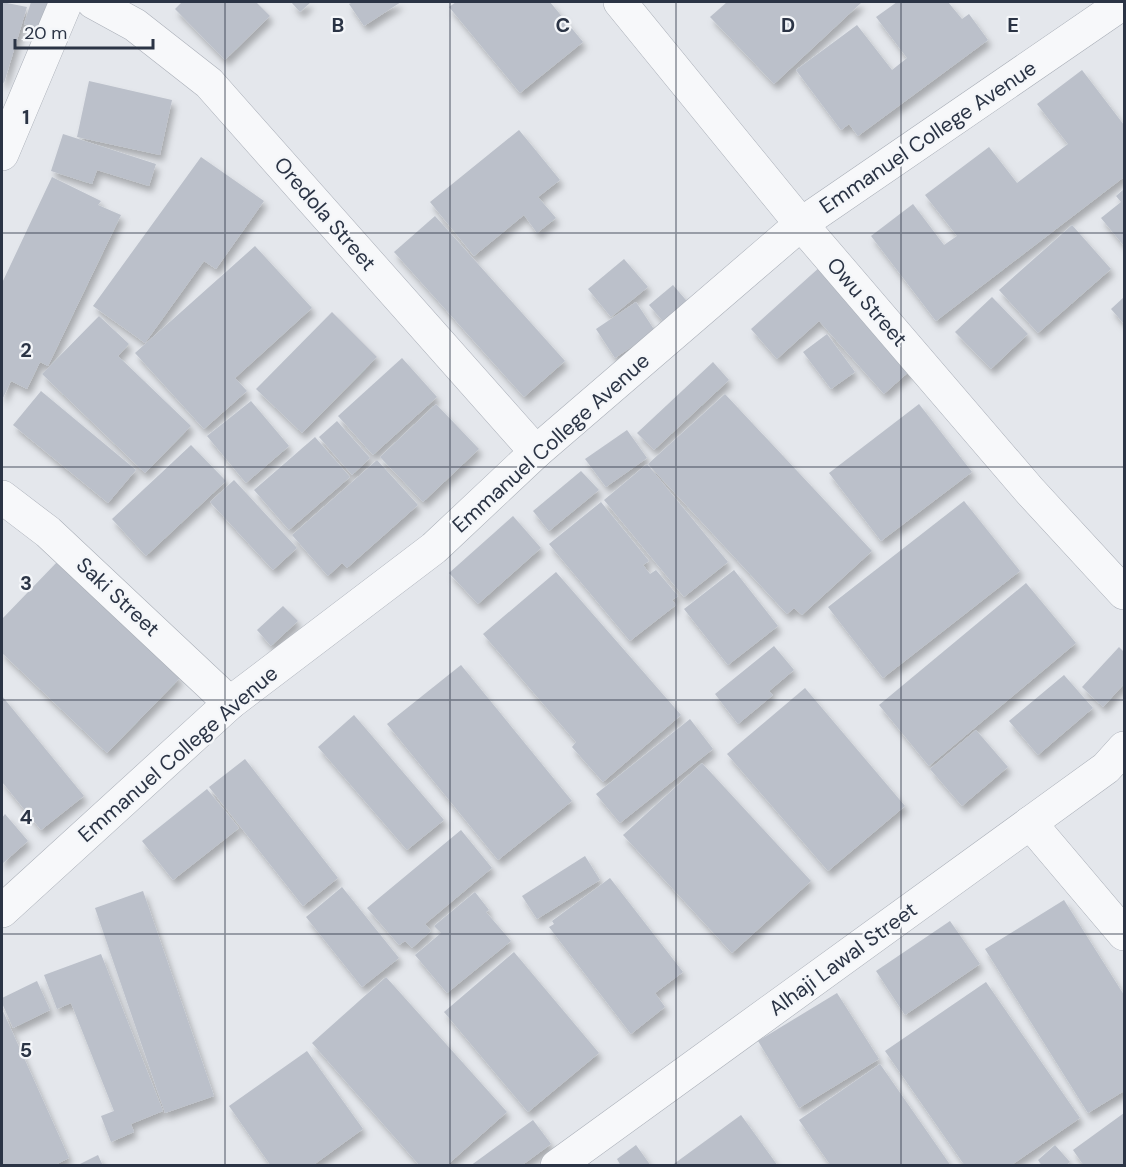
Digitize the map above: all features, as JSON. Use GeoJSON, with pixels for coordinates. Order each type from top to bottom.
{"type":"FeatureCollection","features":[{"type":"Feature","properties":{"kind":"street"},"geometry":{"type":"LineString","coordinates":[[2,154],[66,2]]}},
{"type":"Feature","properties":{"kind":"street","name":"Oredola Street"},"geometry":{"type":"LineString","coordinates":[[93,2],[135,25],[209,83],[536,452]]}},
{"type":"Feature","properties":{"kind":"street","name":"Owu Street"},"geometry":{"type":"LineString","coordinates":[[620,2],[801,224],[1029,491],[1125,593]]}},
{"type":"Feature","properties":{"kind":"street","name":"Emmanuel College Avenue"},"geometry":{"type":"LineString","coordinates":[[2,911],[230,703],[434,548],[536,452],[801,224],[1113,10],[1121,2]]}},
{"type":"Feature","properties":{"kind":"street","name":"Saki Street"},"geometry":{"type":"LineString","coordinates":[[2,497],[48,532],[230,703]]}},
{"type":"Feature","properties":{"kind":"street","name":"Alhaji Lawal Street"},"geometry":{"type":"LineString","coordinates":[[557,1166],[1106,768],[1125,748]]}},
{"type":"Feature","properties":{"kind":"street"},"geometry":{"type":"LineString","coordinates":[[1029,823],[1125,934]]}},
{"type":"Feature","properties":{"kind":"building"},"geometry":{"type":"Polygon","coordinates":[[[2,2],[27,7],[4,83],[2,82],[2,2]]]}},
{"type":"Feature","properties":{"kind":"building"},"geometry":{"type":"Polygon","coordinates":[[[31,2],[53,2],[44,30],[24,24],[31,2]]]}},
{"type":"Feature","properties":{"kind":"building"},"geometry":{"type":"Polygon","coordinates":[[[182,2],[256,2],[270,16],[225,60],[175,9],[182,2]]]}},
{"type":"Feature","properties":{"kind":"building"},"geometry":{"type":"Polygon","coordinates":[[[291,2],[311,2],[300,12],[291,2]]]}},
{"type":"Feature","properties":{"kind":"building"},"geometry":{"type":"Polygon","coordinates":[[[353,2],[401,2],[364,26],[349,4],[353,2]]]}},
{"type":"Feature","properties":{"kind":"building"},"geometry":{"type":"Polygon","coordinates":[[[456,2],[550,2],[583,42],[520,93],[449,7],[456,2]]]}},
{"type":"Feature","properties":{"kind":"building"},"geometry":{"type":"Polygon","coordinates":[[[727,2],[862,2],[774,84],[710,17],[727,2]]]}},
{"type":"Feature","properties":{"kind":"building"},"geometry":{"type":"Polygon","coordinates":[[[897,2],[948,2],[962,19],[969,14],[988,40],[858,136],[849,124],[841,130],[796,70],[857,25],[892,70],[907,58],[876,17],[897,2]]]}},
{"type":"Feature","properties":{"kind":"building"},"geometry":{"type":"Polygon","coordinates":[[[1082,70],[1124,125],[1124,177],[936,321],[871,236],[913,204],[944,245],[957,236],[925,195],[989,147],[1017,183],[1068,144],[1037,104],[1082,70]]]}},
{"type":"Feature","properties":{"kind":"building"},"geometry":{"type":"Polygon","coordinates":[[[89,81],[172,100],[160,155],[77,137],[89,81]]]}},
{"type":"Feature","properties":{"kind":"building"},"geometry":{"type":"Polygon","coordinates":[[[519,130],[560,180],[538,197],[556,218],[537,233],[524,215],[474,256],[430,202],[519,130]]]}},
{"type":"Feature","properties":{"kind":"building"},"geometry":{"type":"Polygon","coordinates":[[[63,134],[156,164],[149,186],[97,170],[92,184],[51,171],[63,134]]]}},
{"type":"Feature","properties":{"kind":"building"},"geometry":{"type":"Polygon","coordinates":[[[201,157],[264,201],[216,269],[204,261],[145,343],[93,306],[201,157]]]}},
{"type":"Feature","properties":{"kind":"building"},"geometry":{"type":"Polygon","coordinates":[[[52,177],[101,201],[98,205],[121,215],[48,366],[40,362],[27,389],[11,381],[3,398],[2,283],[52,177]]]}},
{"type":"Feature","properties":{"kind":"building"},"geometry":{"type":"Polygon","coordinates":[[[1124,189],[1124,246],[1101,218],[1121,202],[1116,196],[1124,189]]]}},
{"type":"Feature","properties":{"kind":"building"},"geometry":{"type":"Polygon","coordinates":[[[435,216],[565,361],[524,397],[394,252],[435,216]]]}},
{"type":"Feature","properties":{"kind":"building"},"geometry":{"type":"Polygon","coordinates":[[[1072,225],[1111,269],[1038,333],[999,290],[1072,225]]]}},
{"type":"Feature","properties":{"kind":"building"},"geometry":{"type":"Polygon","coordinates":[[[255,246],[312,308],[235,378],[247,391],[204,429],[135,353],[255,246]]]}},
{"type":"Feature","properties":{"kind":"building"},"geometry":{"type":"Polygon","coordinates":[[[624,259],[648,287],[611,317],[588,289],[624,259]]]}},
{"type":"Feature","properties":{"kind":"building"},"geometry":{"type":"Polygon","coordinates":[[[821,266],[913,368],[884,394],[819,321],[777,359],[751,329],[821,266]]]}},
{"type":"Feature","properties":{"kind":"building"},"geometry":{"type":"Polygon","coordinates":[[[673,285],[691,306],[667,326],[649,305],[673,285]]]}},
{"type":"Feature","properties":{"kind":"building"},"geometry":{"type":"Polygon","coordinates":[[[992,297],[1028,334],[991,369],[955,332],[992,297]]]}},
{"type":"Feature","properties":{"kind":"building"},"geometry":{"type":"Polygon","coordinates":[[[1124,297],[1124,324],[1111,309],[1124,297]]]}},
{"type":"Feature","properties":{"kind":"building"},"geometry":{"type":"Polygon","coordinates":[[[636,302],[655,331],[615,358],[596,329],[636,302]]]}},
{"type":"Feature","properties":{"kind":"building"},"geometry":{"type":"Polygon","coordinates":[[[332,312],[377,357],[302,433],[256,389],[332,312]]]}},
{"type":"Feature","properties":{"kind":"building"},"geometry":{"type":"Polygon","coordinates":[[[99,316],[129,344],[118,356],[191,426],[145,473],[42,374],[99,316]]]}},
{"type":"Feature","properties":{"kind":"building"},"geometry":{"type":"Polygon","coordinates":[[[827,334],[855,372],[831,389],[803,352],[827,334]]]}},
{"type":"Feature","properties":{"kind":"building"},"geometry":{"type":"Polygon","coordinates":[[[402,358],[437,397],[373,455],[338,416],[402,358]]]}},
{"type":"Feature","properties":{"kind":"building"},"geometry":{"type":"Polygon","coordinates":[[[713,362],[729,380],[654,450],[637,433],[713,362]]]}},
{"type":"Feature","properties":{"kind":"building"},"geometry":{"type":"Polygon","coordinates":[[[41,391],[136,470],[108,503],[13,425],[41,391]]]}},
{"type":"Feature","properties":{"kind":"building"},"geometry":{"type":"Polygon","coordinates":[[[725,394],[872,551],[802,615],[794,608],[787,614],[648,464],[725,394]]]}},
{"type":"Feature","properties":{"kind":"building"},"geometry":{"type":"Polygon","coordinates":[[[251,401],[289,446],[246,483],[207,436],[251,401]]]}},
{"type":"Feature","properties":{"kind":"building"},"geometry":{"type":"Polygon","coordinates":[[[436,404],[479,449],[423,502],[380,457],[436,404]]]}},
{"type":"Feature","properties":{"kind":"building"},"geometry":{"type":"Polygon","coordinates":[[[919,404],[972,472],[881,541],[829,473],[919,404]]]}},
{"type":"Feature","properties":{"kind":"building"},"geometry":{"type":"Polygon","coordinates":[[[337,421],[370,458],[352,475],[319,437],[337,421]]]}},
{"type":"Feature","properties":{"kind":"building"},"geometry":{"type":"Polygon","coordinates":[[[627,430],[647,458],[606,487],[585,459],[627,430]]]}},
{"type":"Feature","properties":{"kind":"building"},"geometry":{"type":"Polygon","coordinates":[[[315,437],[350,477],[289,530],[254,490],[315,437]]]}},
{"type":"Feature","properties":{"kind":"building"},"geometry":{"type":"Polygon","coordinates":[[[191,445],[226,481],[146,556],[112,519],[191,445]]]}},
{"type":"Feature","properties":{"kind":"building"},"geometry":{"type":"Polygon","coordinates":[[[377,460],[418,505],[347,568],[342,563],[328,576],[292,535],[377,460]]]}},
{"type":"Feature","properties":{"kind":"building"},"geometry":{"type":"Polygon","coordinates":[[[647,464],[728,562],[684,597],[604,500],[647,464]]]}},
{"type":"Feature","properties":{"kind":"building"},"geometry":{"type":"Polygon","coordinates":[[[581,471],[599,490],[549,531],[533,511],[581,471]]]}},
{"type":"Feature","properties":{"kind":"building"},"geometry":{"type":"Polygon","coordinates":[[[234,480],[297,548],[273,570],[210,502],[234,480]]]}},
{"type":"Feature","properties":{"kind":"building"},"geometry":{"type":"Polygon","coordinates":[[[964,501],[1020,571],[883,678],[828,607],[964,501]]]}},
{"type":"Feature","properties":{"kind":"building"},"geometry":{"type":"Polygon","coordinates":[[[601,502],[649,561],[643,565],[650,574],[656,570],[678,596],[672,600],[676,605],[630,641],[549,544],[601,502]]]}},
{"type":"Feature","properties":{"kind":"building"},"geometry":{"type":"Polygon","coordinates":[[[513,516],[541,548],[478,604],[449,573],[513,516]]]}},
{"type":"Feature","properties":{"kind":"building"},"geometry":{"type":"Polygon","coordinates":[[[58,561],[180,678],[107,753],[2,653],[2,619],[58,561]]]}},
{"type":"Feature","properties":{"kind":"building"},"geometry":{"type":"Polygon","coordinates":[[[734,570],[778,626],[728,665],[684,609],[734,570]]]}},
{"type":"Feature","properties":{"kind":"building"},"geometry":{"type":"Polygon","coordinates":[[[556,572],[681,715],[603,782],[572,747],[576,742],[483,634],[556,572]]]}},
{"type":"Feature","properties":{"kind":"building"},"geometry":{"type":"Polygon","coordinates":[[[1026,583],[1076,643],[929,766],[879,705],[1026,583]]]}},
{"type":"Feature","properties":{"kind":"building"},"geometry":{"type":"Polygon","coordinates":[[[283,606],[298,621],[271,646],[257,630],[283,606]]]}},
{"type":"Feature","properties":{"kind":"building"},"geometry":{"type":"Polygon","coordinates":[[[774,646],[794,670],[769,691],[773,695],[738,724],[715,694],[774,646]]]}},
{"type":"Feature","properties":{"kind":"building"},"geometry":{"type":"Polygon","coordinates":[[[1119,647],[1124,652],[1124,684],[1103,707],[1082,687],[1119,647]]]}},
{"type":"Feature","properties":{"kind":"building"},"geometry":{"type":"Polygon","coordinates":[[[461,665],[572,801],[498,860],[387,724],[461,665]]]}},
{"type":"Feature","properties":{"kind":"building"},"geometry":{"type":"Polygon","coordinates":[[[1064,675],[1093,708],[1038,755],[1009,721],[1064,675]]]}},
{"type":"Feature","properties":{"kind":"building"},"geometry":{"type":"Polygon","coordinates":[[[805,688],[905,806],[828,871],[727,754],[805,688]]]}},
{"type":"Feature","properties":{"kind":"building"},"geometry":{"type":"Polygon","coordinates":[[[2,696],[84,796],[41,830],[2,782],[2,696]]]}},
{"type":"Feature","properties":{"kind":"building"},"geometry":{"type":"Polygon","coordinates":[[[354,715],[444,820],[407,850],[318,747],[354,715]]]}},
{"type":"Feature","properties":{"kind":"building"},"geometry":{"type":"Polygon","coordinates":[[[690,719],[713,749],[620,823],[596,794],[690,719]]]}},
{"type":"Feature","properties":{"kind":"building"},"geometry":{"type":"Polygon","coordinates":[[[976,730],[1008,767],[962,806],[930,769],[976,730]]]}},
{"type":"Feature","properties":{"kind":"building"},"geometry":{"type":"Polygon","coordinates":[[[245,759],[338,878],[303,906],[209,787],[245,759]]]}},
{"type":"Feature","properties":{"kind":"building"},"geometry":{"type":"Polygon","coordinates":[[[702,763],[811,881],[732,953],[623,835],[702,763]]]}},
{"type":"Feature","properties":{"kind":"building"},"geometry":{"type":"Polygon","coordinates":[[[207,789],[239,828],[173,880],[142,841],[207,789]]]}},
{"type":"Feature","properties":{"kind":"building"},"geometry":{"type":"Polygon","coordinates":[[[5,814],[28,841],[2,864],[2,818],[5,814]]]}},
{"type":"Feature","properties":{"kind":"building"},"geometry":{"type":"Polygon","coordinates":[[[461,830],[492,868],[425,924],[431,931],[412,948],[405,941],[399,945],[367,908],[461,830]]]}},
{"type":"Feature","properties":{"kind":"building"},"geometry":{"type":"Polygon","coordinates":[[[585,856],[600,880],[537,919],[522,896],[585,856]]]}},
{"type":"Feature","properties":{"kind":"building"},"geometry":{"type":"Polygon","coordinates":[[[610,878],[683,972],[655,993],[665,1007],[631,1034],[549,927],[554,924],[552,921],[610,878]]]}},
{"type":"Feature","properties":{"kind":"building"},"geometry":{"type":"Polygon","coordinates":[[[342,887],[399,958],[362,987],[306,917],[342,887]]]}},
{"type":"Feature","properties":{"kind":"building"},"geometry":{"type":"Polygon","coordinates":[[[143,891],[214,1096],[165,1113],[95,908],[143,891]]]}},
{"type":"Feature","properties":{"kind":"building"},"geometry":{"type":"Polygon","coordinates":[[[475,892],[489,910],[486,912],[511,941],[447,993],[415,955],[441,933],[434,926],[475,892]]]}},
{"type":"Feature","properties":{"kind":"building"},"geometry":{"type":"Polygon","coordinates":[[[1064,900],[1124,995],[1124,1091],[1088,1113],[985,949],[1064,900]]]}},
{"type":"Feature","properties":{"kind":"building"},"geometry":{"type":"Polygon","coordinates":[[[950,921],[980,964],[905,1015],[876,971],[950,921]]]}},
{"type":"Feature","properties":{"kind":"building"},"geometry":{"type":"Polygon","coordinates":[[[514,952],[599,1053],[528,1112],[444,1012],[514,952]]]}},
{"type":"Feature","properties":{"kind":"building"},"geometry":{"type":"Polygon","coordinates":[[[101,954],[163,1111],[131,1124],[134,1132],[111,1142],[101,1116],[114,1111],[71,1003],[57,1009],[44,975],[101,954]]]}},
{"type":"Feature","properties":{"kind":"building"},"geometry":{"type":"Polygon","coordinates":[[[386,977],[507,1112],[446,1166],[420,1166],[312,1043],[386,977]]]}},
{"type":"Feature","properties":{"kind":"building"},"geometry":{"type":"Polygon","coordinates":[[[37,981],[50,1010],[13,1028],[2,998],[37,981]]]}},
{"type":"Feature","properties":{"kind":"building"},"geometry":{"type":"Polygon","coordinates":[[[986,982],[1080,1118],[1010,1166],[965,1166],[885,1051],[986,982]]]}},
{"type":"Feature","properties":{"kind":"building"},"geometry":{"type":"Polygon","coordinates":[[[837,993],[879,1059],[799,1108],[758,1041],[837,993]]]}},
{"type":"Feature","properties":{"kind":"building"},"geometry":{"type":"Polygon","coordinates":[[[2,1009],[69,1158],[53,1166],[2,1166],[2,1009]]]}},
{"type":"Feature","properties":{"kind":"building"},"geometry":{"type":"Polygon","coordinates":[[[307,1051],[363,1129],[312,1166],[271,1166],[229,1106],[307,1051]]]}},
{"type":"Feature","properties":{"kind":"building"},"geometry":{"type":"Polygon","coordinates":[[[880,1064],[951,1166],[831,1166],[799,1120],[880,1064]]]}},
{"type":"Feature","properties":{"kind":"building"},"geometry":{"type":"Polygon","coordinates":[[[1124,1113],[1124,1166],[1084,1166],[1073,1150],[1124,1113]]]}},
{"type":"Feature","properties":{"kind":"building"},"geometry":{"type":"Polygon","coordinates":[[[741,1115],[778,1166],[671,1166],[741,1115]]]}},
{"type":"Feature","properties":{"kind":"building"},"geometry":{"type":"Polygon","coordinates":[[[533,1120],[551,1144],[521,1166],[470,1166],[533,1120]]]}},
{"type":"Feature","properties":{"kind":"building"},"geometry":{"type":"Polygon","coordinates":[[[636,1145],[651,1166],[621,1166],[617,1159],[636,1145]]]}},
{"type":"Feature","properties":{"kind":"building"},"geometry":{"type":"Polygon","coordinates":[[[1055,1145],[1070,1162],[1065,1166],[1042,1166],[1038,1160],[1055,1145]]]}},
{"type":"Feature","properties":{"kind":"building"},"geometry":{"type":"Polygon","coordinates":[[[98,1155],[103,1166],[76,1166],[98,1155]]]}}]}
